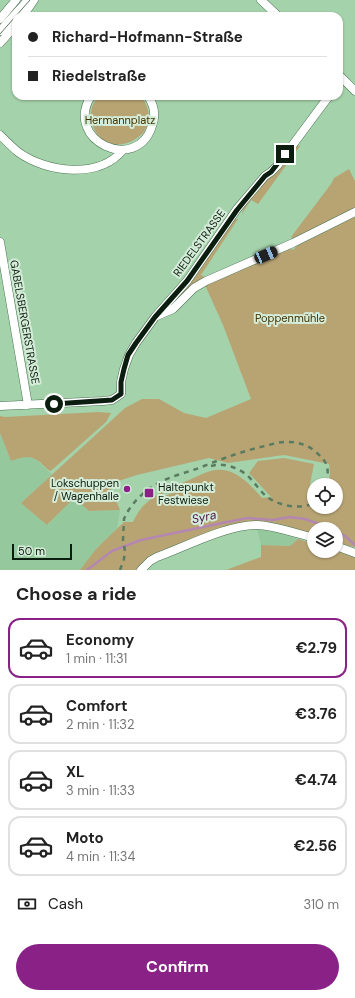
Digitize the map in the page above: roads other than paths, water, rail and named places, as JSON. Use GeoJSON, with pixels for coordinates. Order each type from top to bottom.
{"type":"FeatureCollection","features":[{"type":"Feature","properties":{"kind":"street"},"geometry":{"type":"LineString","coordinates":[[0,19],[16,0]]}},
{"type":"Feature","properties":{"kind":"street"},"geometry":{"type":"LineString","coordinates":[[17,12],[28,0]]}},
{"type":"Feature","properties":{"kind":"street"},"geometry":{"type":"LineString","coordinates":[[26,12],[34,0]]}},
{"type":"Feature","properties":{"kind":"street"},"geometry":{"type":"LineString","coordinates":[[261,0],[274,12]]}},
{"type":"Feature","properties":{"kind":"street"},"geometry":{"type":"LineString","coordinates":[[0,31],[12,18]]}},
{"type":"Feature","properties":{"kind":"street"},"geometry":{"type":"LineString","coordinates":[[0,43],[12,30]]}},
{"type":"Feature","properties":{"kind":"street"},"geometry":{"type":"LineString","coordinates":[[343,81],[355,91]]}},
{"type":"Feature","properties":{"kind":"street"},"geometry":{"type":"LineString","coordinates":[[90,100],[85,112],[87,126],[93,138],[104,146],[117,150],[124,150],[142,142],[150,131],[153,125],[154,112],[150,100]]}},
{"type":"Feature","properties":{"kind":"street","name":"RIEDELSTRASSE"},"geometry":{"type":"LineString","coordinates":[[28,405],[112,400],[121,394],[121,382],[128,355],[136,343],[155,317],[187,281],[237,210],[265,176],[277,166],[326,100]]}},
{"type":"Feature","properties":{"kind":"street"},"geometry":{"type":"LineString","coordinates":[[0,136],[19,153],[29,158],[49,166],[70,169],[81,169],[104,165],[124,150]]}},
{"type":"Feature","properties":{"kind":"street"},"geometry":{"type":"LineString","coordinates":[[155,317],[173,309],[194,288],[206,280],[293,243],[355,212]]}},
{"type":"Feature","properties":{"kind":"street","name":"GABELSBERGERSTRASSE"},"geometry":{"type":"LineString","coordinates":[[0,242],[28,405]]}},
{"type":"Feature","properties":{"kind":"street"},"geometry":{"type":"LineString","coordinates":[[0,289],[8,292]]}},
{"type":"Feature","properties":{"kind":"street"},"geometry":{"type":"LineString","coordinates":[[0,406],[28,405]]}},
{"type":"Feature","properties":{"kind":"street"},"geometry":{"type":"LineString","coordinates":[[141,570],[150,561],[157,558],[220,533],[242,527],[257,525],[277,528],[307,536]]}},
{"type":"Feature","properties":{"kind":"street"},"geometry":{"type":"LineString","coordinates":[[343,549],[355,553]]}},
{"type":"Feature","properties":{"kind":"waterway","name":"Syra"},"geometry":{"type":"LineString","coordinates":[[87,570],[112,551],[141,540],[248,518],[272,520],[290,517],[313,522]]}},
{"type":"Feature","properties":{"kind":"waterway","name":"Syra"},"geometry":{"type":"LineString","coordinates":[[343,535],[355,545]]}},
{"type":"Feature","properties":{"kind":"tram line"},"geometry":{"type":"LineString","coordinates":[[19,12],[30,0]]}},
{"type":"Feature","properties":{"kind":"tram line"},"geometry":{"type":"LineString","coordinates":[[0,34],[12,20]]}},
{"type":"Feature","properties":{"kind":"railway"},"geometry":{"type":"LineString","coordinates":[[120,570],[125,551],[123,540],[124,519],[126,515],[131,506],[141,495],[154,485],[166,479],[224,458],[280,442],[297,443],[311,448],[324,460],[328,471],[327,478]]}},
{"type":"Feature","properties":{"kind":"railway"},"geometry":{"type":"LineString","coordinates":[[211,466],[226,465],[240,470],[248,476],[267,497],[278,503],[297,507],[307,505]]}},
{"type":"Feature","properties":{"kind":"place","name":"Lokschuppen / Wagenhalle"},"geometry":{"type":"Point","coordinates":[127,489]}},
{"type":"Feature","properties":{"kind":"place","name":"Haltepunkt Festwiese"},"geometry":{"type":"Point","coordinates":[149,493]}},
{"type":"Feature","properties":{"kind":"park label","name":"Hermannplatz"},"geometry":{"type":"Point","coordinates":[120,120]}},
{"type":"Feature","properties":{"kind":"park label","name":"Poppenmühle"},"geometry":{"type":"Point","coordinates":[290,318]}}]}
